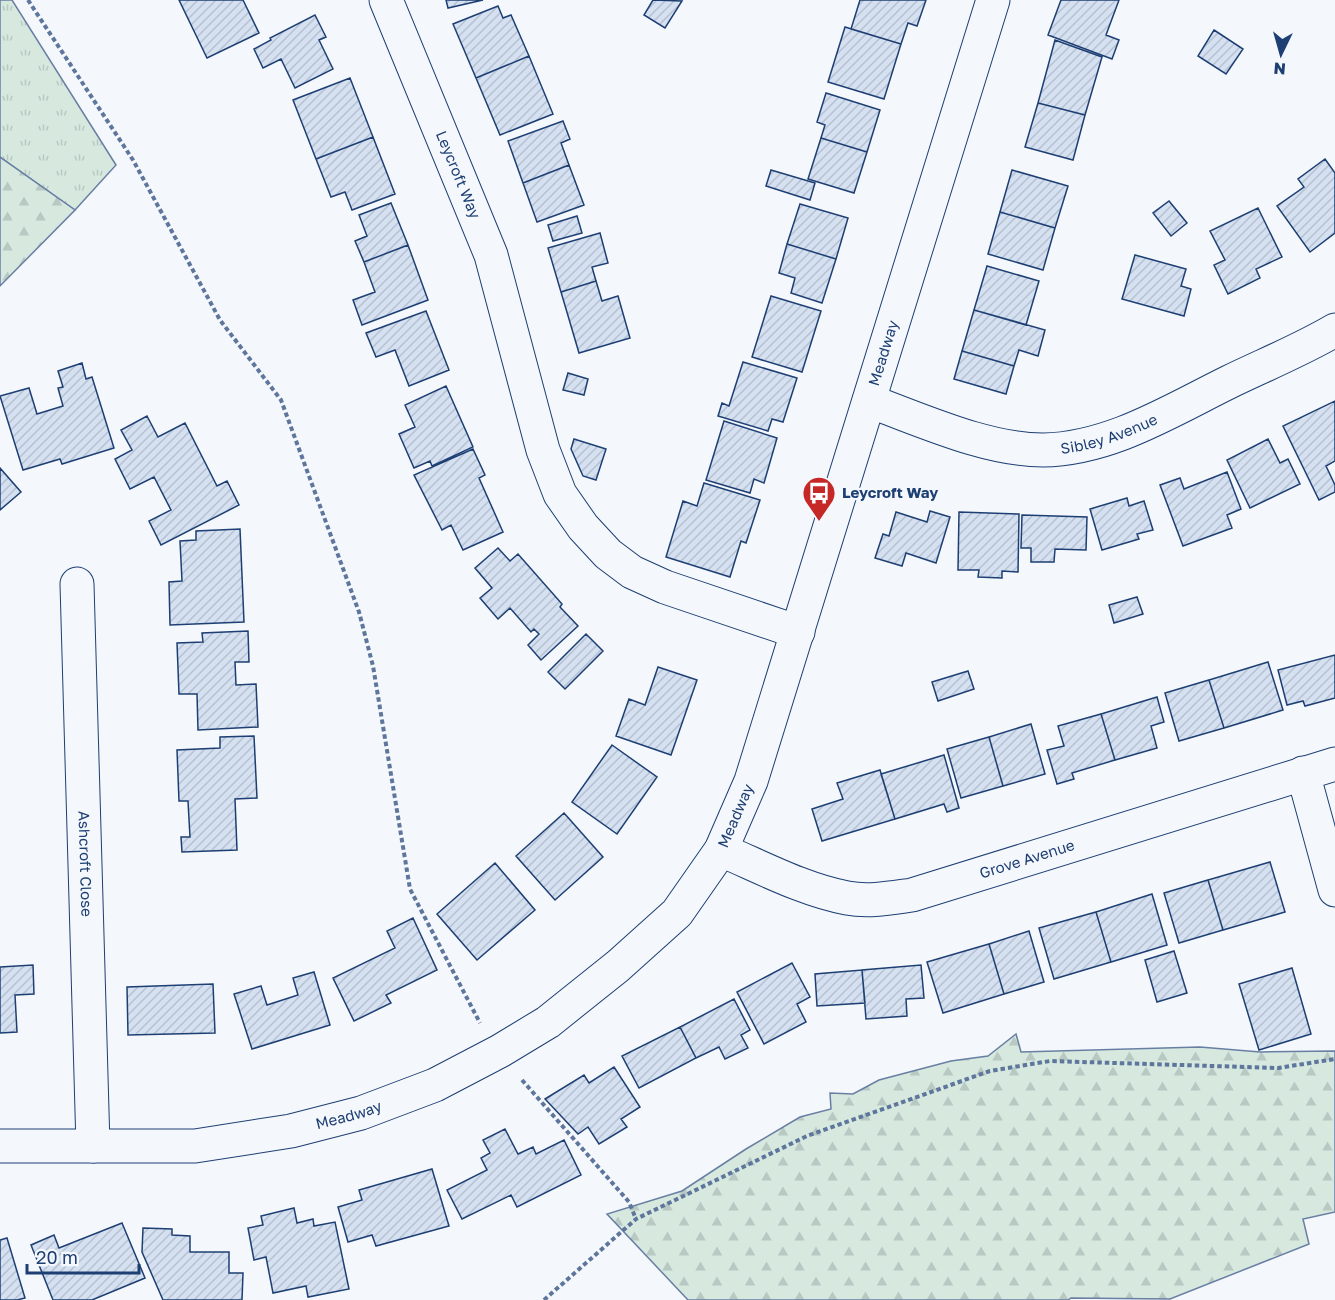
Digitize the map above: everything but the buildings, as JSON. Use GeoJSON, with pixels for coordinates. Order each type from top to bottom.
{"type":"FeatureCollection","features":[{"type":"Feature","properties":{"kind":"street","name":"Leycroft Way"},"geometry":{"type":"LineString","coordinates":[[386,0],[491,255],[543,450],[560,494],[583,527],[608,554],[632,572],[665,587],[798,632]]}},
{"type":"Feature","properties":{"kind":"street","name":"Meadway"},"geometry":{"type":"LineString","coordinates":[[0,1146],[195,1146],[291,1131],[361,1113],[435,1085],[500,1051],[548,1022],[618,966],[676,913],[721,850],[751,781],[993,0]]}},
{"type":"Feature","properties":{"kind":"street","name":"Sibley Avenue"},"geometry":{"type":"LineString","coordinates":[[869,401],[962,434],[1008,446],[1042,450],[1074,447],[1119,436],[1335,330]]}},
{"type":"Feature","properties":{"kind":"street","name":"Ashcroft Close"},"geometry":{"type":"LineString","coordinates":[[77,584],[93,1146]]}},
{"type":"Feature","properties":{"kind":"street","name":"Grove Avenue"},"geometry":{"type":"LineString","coordinates":[[721,850],[820,891],[849,898],[881,900],[912,895],[1335,764]]}},
{"type":"Feature","properties":{"kind":"street"},"geometry":{"type":"LineString","coordinates":[[1304,773],[1335,890]]}},
{"type":"Feature","properties":{"kind":"path"},"geometry":{"type":"LineString","coordinates":[[28,0],[133,160],[220,320],[281,400],[362,623],[373,666],[410,889],[480,1024],[514,1071],[629,1202],[636,1220]]}},
{"type":"Feature","properties":{"kind":"path"},"geometry":{"type":"LineString","coordinates":[[544,1300],[636,1220],[807,1136],[990,1071],[1050,1061],[1278,1068],[1335,1059]]}},
{"type":"Feature","properties":{"kind":"green space"},"geometry":{"type":"Polygon","coordinates":[[[0,0],[12,0],[116,165],[75,210],[0,157],[0,0]]]}},
{"type":"Feature","properties":{"kind":"green space"},"geometry":{"type":"Polygon","coordinates":[[[0,157],[75,210],[0,286],[0,157]]]}},
{"type":"Feature","properties":{"kind":"green space"},"geometry":{"type":"Polygon","coordinates":[[[1016,1034],[1021,1052],[1200,1047],[1260,1052],[1335,1051],[1335,1212],[1303,1219],[1309,1244],[1170,1299],[1071,1298],[1068,1300],[688,1300],[607,1214],[682,1191],[800,1117],[831,1109],[830,1093],[853,1094],[879,1080],[951,1061],[988,1056],[1016,1034]]]}},
{"type":"Feature","properties":{"kind":"place","name":"Leycroft Way"},"geometry":{"type":"Point","coordinates":[819,522]}}]}
